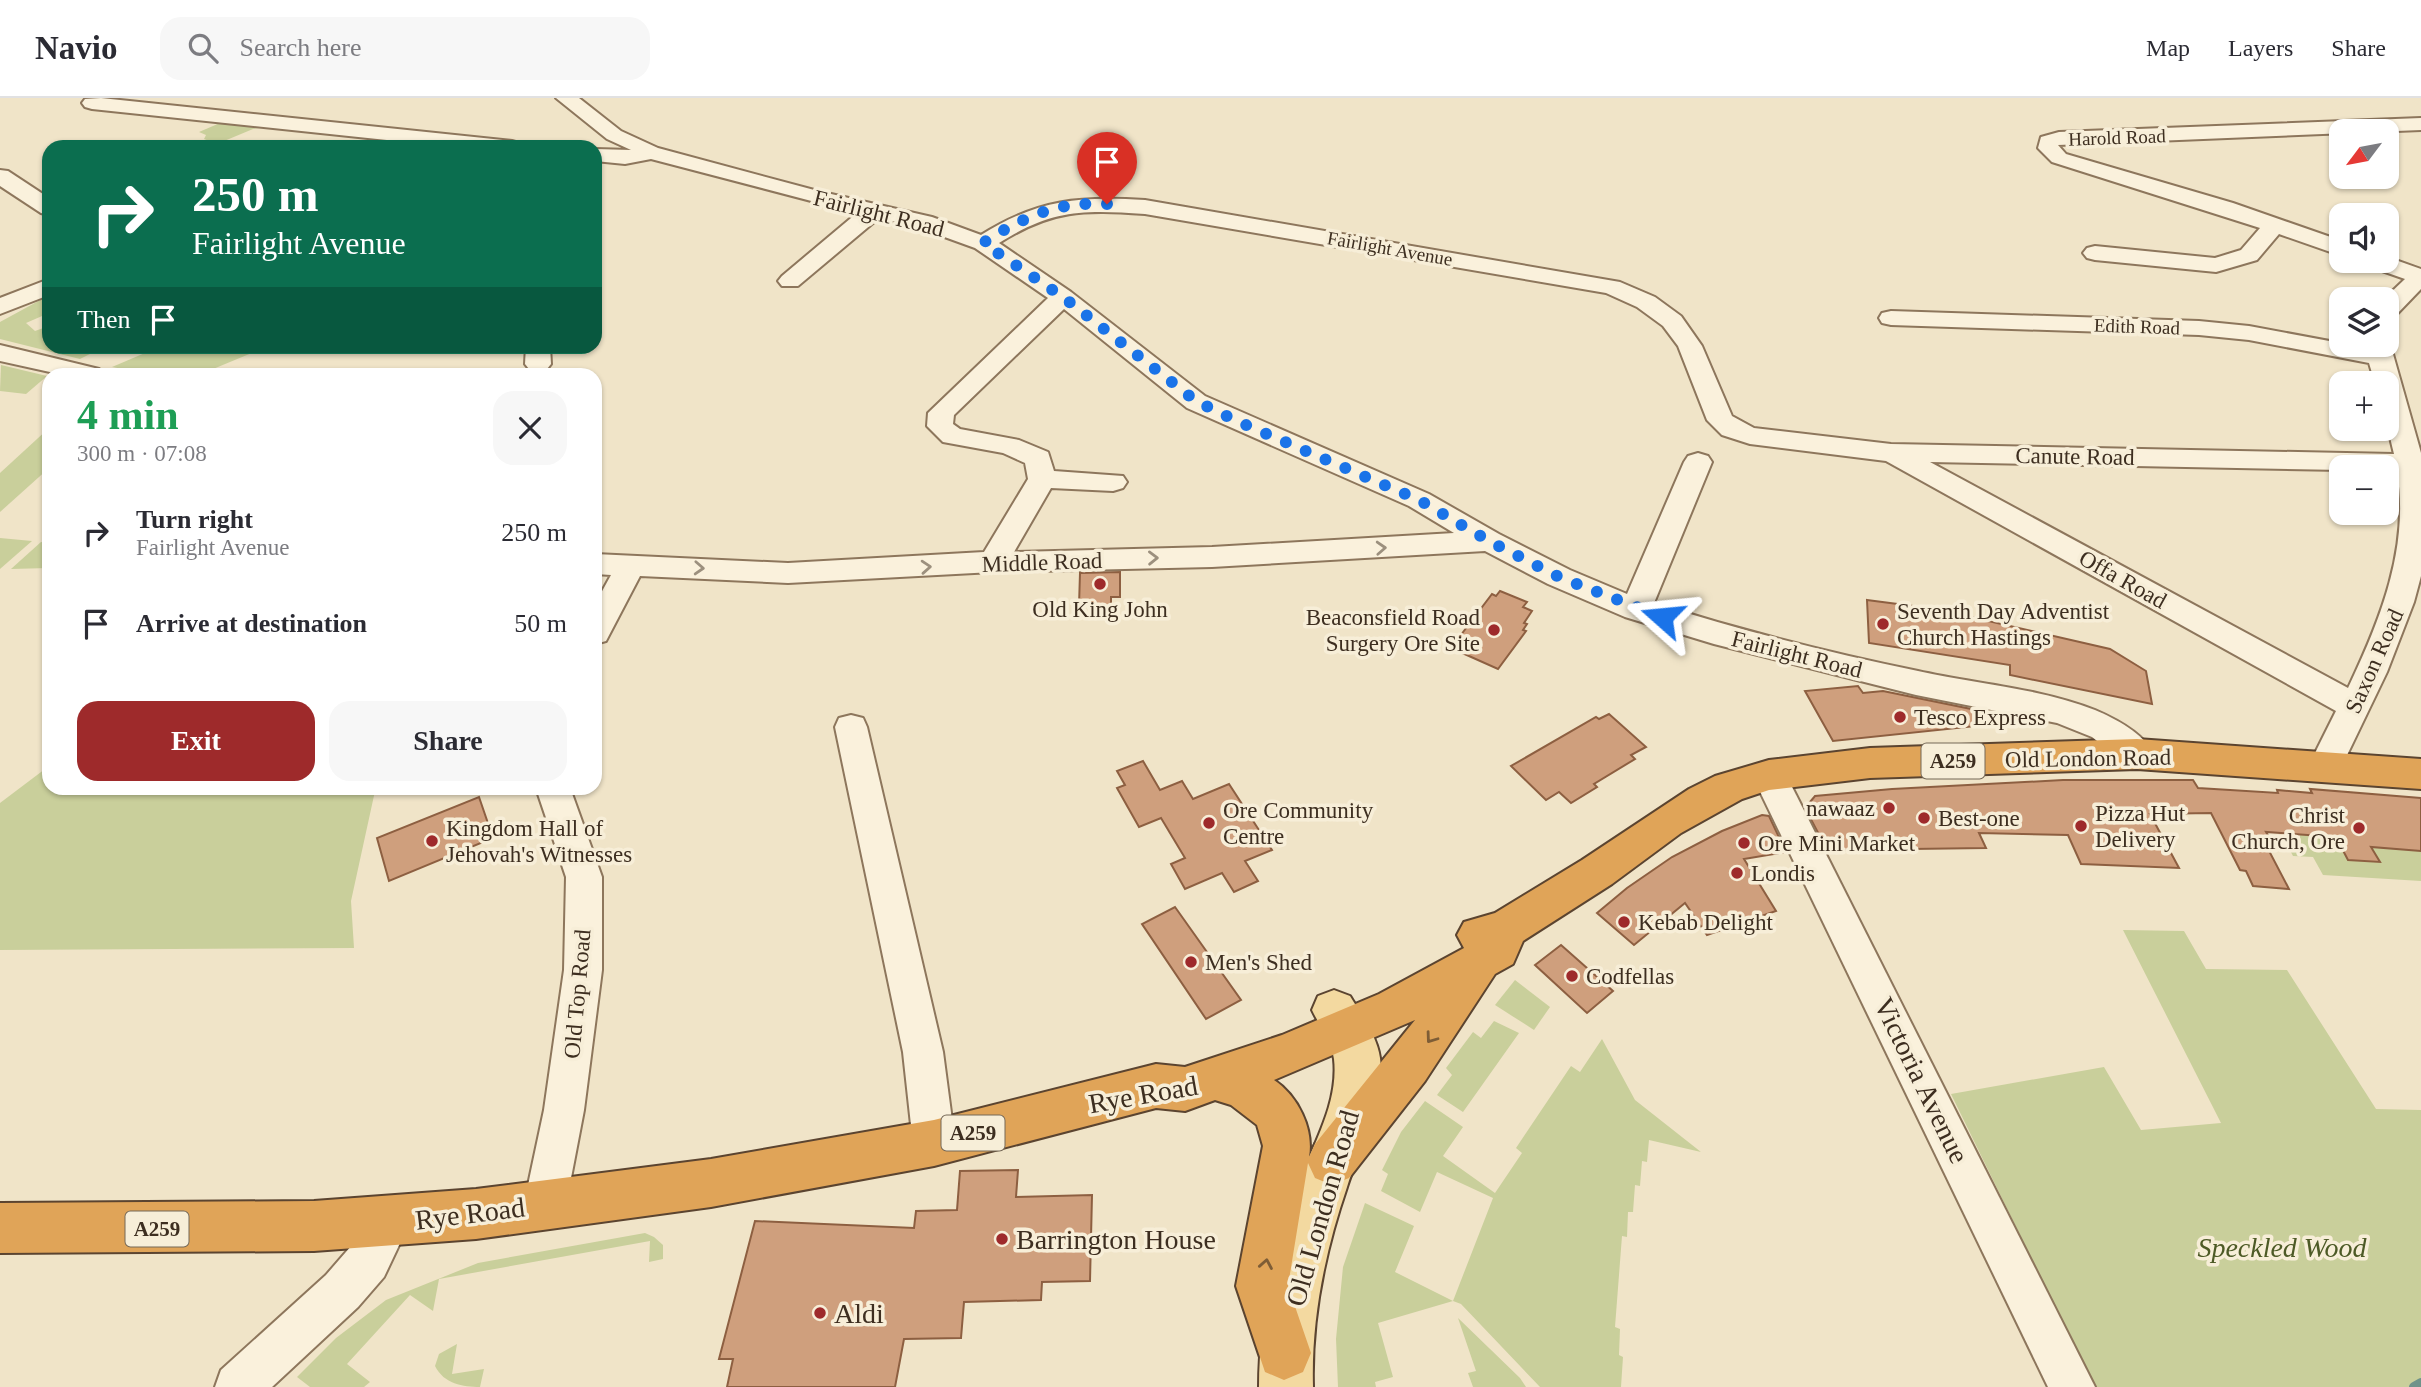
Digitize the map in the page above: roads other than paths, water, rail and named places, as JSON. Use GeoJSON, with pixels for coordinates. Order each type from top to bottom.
{"type":"FeatureCollection","features":[{"type":"Feature","properties":{"kind":"highway","name":"Old London Road"},"geometry":{"type":"LineString","coordinates":[[1156,1086],[1176,1067],[1278,1032],[1395,1008],[1493,945],[1667,822],[1729,787],[1769,775],[1870,763],[2137,754],[2421,774]]}},
{"type":"Feature","properties":{"kind":"highway"},"geometry":{"type":"LineString","coordinates":[[1332,1161],[1391,1093],[1433,1036],[1493,945]]}},
{"type":"Feature","properties":{"kind":"highway","name":"Rye Road"},"geometry":{"type":"LineString","coordinates":[[0,1228],[203,1229],[388,1222],[711,1183],[934,1143],[1156,1086],[1185,1089],[1218,1080],[1340,1020]]}},
{"type":"Feature","properties":{"kind":"highway"},"geometry":{"type":"LineString","coordinates":[[1218,1080],[1244,1085],[1268,1103],[1285,1126],[1287,1146],[1262,1286],[1285,1370]]}},
{"type":"Feature","properties":{"kind":"main road","name":"Old London Road"},"geometry":{"type":"LineString","coordinates":[[1285,1370],[1303,1257],[1356,1092],[1357,1058],[1340,1020]]}},
{"type":"Feature","properties":{"kind":"street","name":"Fairlight Road"},"geometry":{"type":"LineString","coordinates":[[566,98],[614,135],[651,152],[924,222],[983,243],[1063,297],[1196,401],[1419,500],[1489,541],[1559,577],[1636,609],[1714,633],[1916,683],[2057,710],[2104,728],[2137,754]]}},
{"type":"Feature","properties":{"kind":"street"},"geometry":{"type":"LineString","coordinates":[[92,103],[442,140]]}},
{"type":"Feature","properties":{"kind":"street","name":"Harold Road"},"geometry":{"type":"LineString","coordinates":[[2329,244],[2059,158],[2048,148],[2048,141],[2059,138],[2421,124]]}},
{"type":"Feature","properties":{"kind":"street"},"geometry":{"type":"LineString","coordinates":[[386,140],[393,135]]}},
{"type":"Feature","properties":{"kind":"street"},"geometry":{"type":"LineString","coordinates":[[602,156],[625,158],[651,152]]}},
{"type":"Feature","properties":{"kind":"street"},"geometry":{"type":"LineString","coordinates":[[0,176],[42,203]]}},
{"type":"Feature","properties":{"kind":"street","name":"Fairlight Avenue"},"geometry":{"type":"LineString","coordinates":[[983,243],[1034,213],[1059,206],[1088,203],[1134,206],[1277,228],[1612,287],[1646,302],[1672,321],[1690,346],[1720,420],[1731,429]]}},
{"type":"Feature","properties":{"kind":"street"},"geometry":{"type":"LineString","coordinates":[[790,281],[874,211]]}},
{"type":"Feature","properties":{"kind":"street"},"geometry":{"type":"LineString","coordinates":[[2095,253],[2132,248],[2216,265],[2249,255],[2275,225]]}},
{"type":"Feature","properties":{"kind":"street"},"geometry":{"type":"LineString","coordinates":[[2399,269],[2421,276],[2399,298]]}},
{"type":"Feature","properties":{"kind":"street"},"geometry":{"type":"LineString","coordinates":[[0,307],[42,289]]}},
{"type":"Feature","properties":{"kind":"street"},"geometry":{"type":"LineString","coordinates":[[993,562],[1042,479],[1038,458],[1009,446],[952,436],[940,426],[941,413],[1063,297]]}},
{"type":"Feature","properties":{"kind":"street","name":"Edith Road"},"geometry":{"type":"LineString","coordinates":[[1891,318],[2199,328],[2329,344]]}},
{"type":"Feature","properties":{"kind":"street"},"geometry":{"type":"LineString","coordinates":[[0,353],[64,368]]}},
{"type":"Feature","properties":{"kind":"street","name":"Saxon Road"},"geometry":{"type":"LineString","coordinates":[[2324,769],[2403,597],[2413,557],[2416,463],[2382,357]]}},
{"type":"Feature","properties":{"kind":"street","name":"Canute Road"},"geometry":{"type":"LineString","coordinates":[[1731,429],[1749,436],[1891,453],[2416,463]]}},
{"type":"Feature","properties":{"kind":"street","name":"Offa Road"},"geometry":{"type":"LineString","coordinates":[[1891,453],[2354,706]]}},
{"type":"Feature","properties":{"kind":"street"},"geometry":{"type":"LineString","coordinates":[[1636,609],[1698,462]]}},
{"type":"Feature","properties":{"kind":"street"},"geometry":{"type":"LineString","coordinates":[[1042,479],[1113,482]]}},
{"type":"Feature","properties":{"kind":"street","name":"Middle Road"},"geometry":{"type":"LineString","coordinates":[[602,564],[788,573],[993,562],[1212,557],[1489,541]]}},
{"type":"Feature","properties":{"kind":"street"},"geometry":{"type":"LineString","coordinates":[[602,620],[631,565]]}},
{"type":"Feature","properties":{"kind":"street"},"geometry":{"type":"LineString","coordinates":[[851,727],[923,1052],[934,1143]]}},
{"type":"Feature","properties":{"kind":"street","name":"Victoria Avenue"},"geometry":{"type":"LineString","coordinates":[[1769,775],[2072,1387]]}},
{"type":"Feature","properties":{"kind":"street","name":"Old Top Road"},"geometry":{"type":"LineString","coordinates":[[545,1204],[562,1122],[583,970],[584,877],[555,795]]}},
{"type":"Feature","properties":{"kind":"street"},"geometry":{"type":"LineString","coordinates":[[238,1387],[342,1291],[368,1261],[388,1222]]}},
{"type":"Feature","properties":{"kind":"waterway"},"geometry":{"type":"LineString","coordinates":[[2414,1387],[2421,1383]]}},
{"type":"Feature","properties":{"kind":"place","name":"Old King John"},"geometry":{"type":"Point","coordinates":[1100,584]}},
{"type":"Feature","properties":{"kind":"place","name":"Seventh Day Adventist Church Hastings"},"geometry":{"type":"Point","coordinates":[1883,624]}},
{"type":"Feature","properties":{"kind":"place","name":"Beaconsfield Road Surgery Ore Site"},"geometry":{"type":"Point","coordinates":[1494,630]}},
{"type":"Feature","properties":{"kind":"place","name":"Tesco Express"},"geometry":{"type":"Point","coordinates":[1900,717]}},
{"type":"Feature","properties":{"kind":"place","name":"nawaaz"},"geometry":{"type":"Point","coordinates":[1889,808]}},
{"type":"Feature","properties":{"kind":"place","name":"Best-one"},"geometry":{"type":"Point","coordinates":[1924,818]}},
{"type":"Feature","properties":{"kind":"place","name":"Ore Community Centre"},"geometry":{"type":"Point","coordinates":[1209,823]}},
{"type":"Feature","properties":{"kind":"place","name":"Pizza Hut Delivery"},"geometry":{"type":"Point","coordinates":[2081,826]}},
{"type":"Feature","properties":{"kind":"place","name":"Christ Church, Ore"},"geometry":{"type":"Point","coordinates":[2359,828]}},
{"type":"Feature","properties":{"kind":"place","name":"Kingdom Hall of Jehovah's Witnesses"},"geometry":{"type":"Point","coordinates":[432,841]}},
{"type":"Feature","properties":{"kind":"place","name":"Ore Mini Market"},"geometry":{"type":"Point","coordinates":[1744,843]}},
{"type":"Feature","properties":{"kind":"place","name":"Londis"},"geometry":{"type":"Point","coordinates":[1737,873]}},
{"type":"Feature","properties":{"kind":"place","name":"Kebab Delight"},"geometry":{"type":"Point","coordinates":[1624,922]}},
{"type":"Feature","properties":{"kind":"place","name":"Men's Shed"},"geometry":{"type":"Point","coordinates":[1191,962]}},
{"type":"Feature","properties":{"kind":"place","name":"Codfellas"},"geometry":{"type":"Point","coordinates":[1572,976]}},
{"type":"Feature","properties":{"kind":"place","name":"Barrington House"},"geometry":{"type":"Point","coordinates":[1002,1239]}},
{"type":"Feature","properties":{"kind":"place","name":"Aldi"},"geometry":{"type":"Point","coordinates":[820,1313]}},
{"type":"Feature","properties":{"kind":"park label","name":"Speckled Wood"},"geometry":{"type":"Point","coordinates":[2282,1247]}}]}
